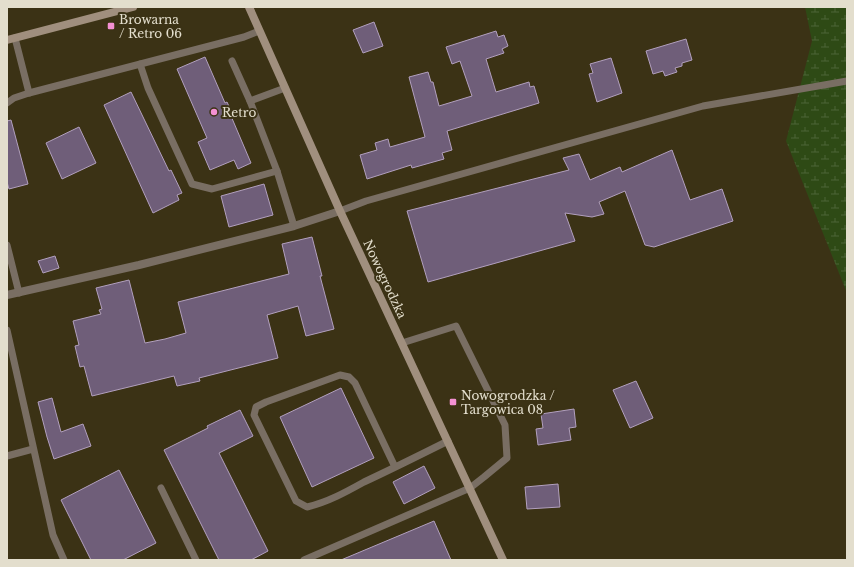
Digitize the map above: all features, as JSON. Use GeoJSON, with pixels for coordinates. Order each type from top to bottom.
{"type":"FeatureCollection","features":[{"type":"Feature","properties":{"kind":"main road"},"geometry":{"type":"LineString","coordinates":[[11,39],[133,7]]}},
{"type":"Feature","properties":{"kind":"main road","name":"Nowogrodzka"},"geometry":{"type":"LineString","coordinates":[[248,7],[340,211],[504,560]]}},
{"type":"Feature","properties":{"kind":"street"},"geometry":{"type":"LineString","coordinates":[[7,295],[139,265],[294,226],[340,211]]}},
{"type":"Feature","properties":{"kind":"lane"},"geometry":{"type":"LineString","coordinates":[[7,102],[29,93],[244,37],[259,31]]}},
{"type":"Feature","properties":{"kind":"lane"},"geometry":{"type":"LineString","coordinates":[[11,39],[29,93]]}},
{"type":"Feature","properties":{"kind":"lane"},"geometry":{"type":"LineString","coordinates":[[232,61],[250,101],[277,171],[294,226]]}},
{"type":"Feature","properties":{"kind":"lane"},"geometry":{"type":"LineString","coordinates":[[140,64],[148,88],[192,184],[212,189],[277,171]]}},
{"type":"Feature","properties":{"kind":"lane"},"geometry":{"type":"LineString","coordinates":[[340,211],[366,201],[703,106],[847,80]]}},
{"type":"Feature","properties":{"kind":"lane"},"geometry":{"type":"LineString","coordinates":[[250,101],[285,88]]}},
{"type":"Feature","properties":{"kind":"lane"},"geometry":{"type":"LineString","coordinates":[[7,245],[19,293]]}},
{"type":"Feature","properties":{"kind":"lane"},"geometry":{"type":"LineString","coordinates":[[304,560],[470,488],[507,458],[505,425],[456,326],[402,343]]}},
{"type":"Feature","properties":{"kind":"lane"},"geometry":{"type":"LineString","coordinates":[[7,330],[53,535],[64,560]]}},
{"type":"Feature","properties":{"kind":"lane"},"geometry":{"type":"LineString","coordinates":[[396,467],[355,383],[349,377],[340,375],[256,407],[254,415],[296,501],[308,507],[321,504],[396,467],[448,441]]}},
{"type":"Feature","properties":{"kind":"lane"},"geometry":{"type":"LineString","coordinates":[[7,456],[33,449]]}},
{"type":"Feature","properties":{"kind":"lane"},"geometry":{"type":"LineString","coordinates":[[161,488],[196,560]]}},
{"type":"Feature","properties":{"kind":"green space"},"geometry":{"type":"Polygon","coordinates":[[[805,7],[847,7],[847,293],[786,141],[812,41],[805,7]]]}},
{"type":"Feature","properties":{"kind":"building"},"geometry":{"type":"Polygon","coordinates":[[[374,22],[383,46],[363,53],[353,30],[374,22]]]}},
{"type":"Feature","properties":{"kind":"building"},"geometry":{"type":"Polygon","coordinates":[[[496,31],[498,37],[504,35],[508,46],[502,49],[504,53],[486,59],[496,92],[529,82],[530,87],[534,86],[539,103],[447,131],[452,150],[442,153],[444,159],[412,168],[411,165],[367,179],[360,155],[377,150],[375,143],[388,139],[390,147],[425,137],[409,77],[428,72],[431,82],[433,82],[439,106],[472,96],[460,61],[452,64],[446,47],[496,31]]]}},
{"type":"Feature","properties":{"kind":"building"},"geometry":{"type":"Polygon","coordinates":[[[686,39],[692,60],[682,63],[682,66],[675,68],[677,72],[665,76],[663,71],[653,74],[646,51],[686,39]]]}},
{"type":"Feature","properties":{"kind":"building","name":"Retro"},"geometry":{"type":"Polygon","coordinates":[[[205,57],[225,103],[227,102],[233,115],[231,116],[251,163],[238,169],[234,160],[210,170],[198,142],[207,138],[177,69],[205,57]]]}},
{"type":"Feature","properties":{"kind":"building"},"geometry":{"type":"Polygon","coordinates":[[[611,58],[622,93],[597,102],[589,74],[593,73],[590,64],[611,58]]]}},
{"type":"Feature","properties":{"kind":"building"},"geometry":{"type":"Polygon","coordinates":[[[131,92],[169,171],[171,170],[182,193],[177,195],[179,200],[153,213],[104,105],[131,92]]]}},
{"type":"Feature","properties":{"kind":"building"},"geometry":{"type":"Polygon","coordinates":[[[11,120],[28,184],[9,189],[7,182],[7,121],[11,120]]]}},
{"type":"Feature","properties":{"kind":"building"},"geometry":{"type":"Polygon","coordinates":[[[79,127],[96,163],[62,179],[46,143],[79,127]]]}},
{"type":"Feature","properties":{"kind":"building"},"geometry":{"type":"Polygon","coordinates":[[[672,150],[690,200],[722,189],[733,221],[654,247],[645,245],[625,191],[599,202],[604,214],[592,217],[565,213],[575,241],[428,282],[407,211],[569,170],[563,158],[579,154],[590,180],[620,167],[622,172],[672,150]]]}},
{"type":"Feature","properties":{"kind":"building"},"geometry":{"type":"Polygon","coordinates":[[[264,184],[273,215],[229,227],[221,196],[264,184]]]}},
{"type":"Feature","properties":{"kind":"building"},"geometry":{"type":"Polygon","coordinates":[[[312,237],[322,276],[320,276],[334,329],[306,336],[298,306],[267,315],[278,358],[199,378],[200,381],[177,386],[174,376],[92,396],[84,366],[80,367],[75,346],[79,345],[73,321],[101,314],[99,310],[102,309],[96,288],[129,280],[145,343],[165,339],[186,333],[178,302],[289,274],[282,244],[312,237]]]}},
{"type":"Feature","properties":{"kind":"building"},"geometry":{"type":"Polygon","coordinates":[[[55,256],[59,268],[43,273],[38,261],[55,256]]]}},
{"type":"Feature","properties":{"kind":"building"},"geometry":{"type":"Polygon","coordinates":[[[636,381],[653,418],[630,428],[613,390],[636,381]]]}},
{"type":"Feature","properties":{"kind":"building"},"geometry":{"type":"Polygon","coordinates":[[[341,388],[374,458],[312,487],[280,417],[341,388]]]}},
{"type":"Feature","properties":{"kind":"building"},"geometry":{"type":"Polygon","coordinates":[[[52,398],[61,432],[83,424],[91,446],[54,459],[38,402],[52,398]]]}},
{"type":"Feature","properties":{"kind":"building"},"geometry":{"type":"Polygon","coordinates":[[[574,409],[576,427],[569,428],[571,440],[538,445],[536,429],[543,428],[541,414],[574,409]]]}},
{"type":"Feature","properties":{"kind":"building"},"geometry":{"type":"Polygon","coordinates":[[[240,410],[253,436],[219,453],[268,551],[251,560],[219,560],[164,450],[208,428],[207,426],[240,410]]]}},
{"type":"Feature","properties":{"kind":"building"},"geometry":{"type":"Polygon","coordinates":[[[424,466],[435,488],[404,504],[393,482],[424,466]]]}},
{"type":"Feature","properties":{"kind":"building"},"geometry":{"type":"Polygon","coordinates":[[[119,470],[156,543],[123,560],[91,560],[61,500],[119,470]]]}},
{"type":"Feature","properties":{"kind":"building"},"geometry":{"type":"Polygon","coordinates":[[[558,484],[560,507],[527,509],[525,487],[558,484]]]}},
{"type":"Feature","properties":{"kind":"building"},"geometry":{"type":"Polygon","coordinates":[[[434,521],[451,560],[341,560],[434,521]]]}},
{"type":"Feature","properties":{"kind":"place","name":"Browarna / Retro 06"},"geometry":{"type":"Point","coordinates":[111,26]}},
{"type":"Feature","properties":{"kind":"place","name":"Retro"},"geometry":{"type":"Point","coordinates":[214,112]}},
{"type":"Feature","properties":{"kind":"place","name":"Nowogrodzka / Targowica 08"},"geometry":{"type":"Point","coordinates":[453,402]}}]}
